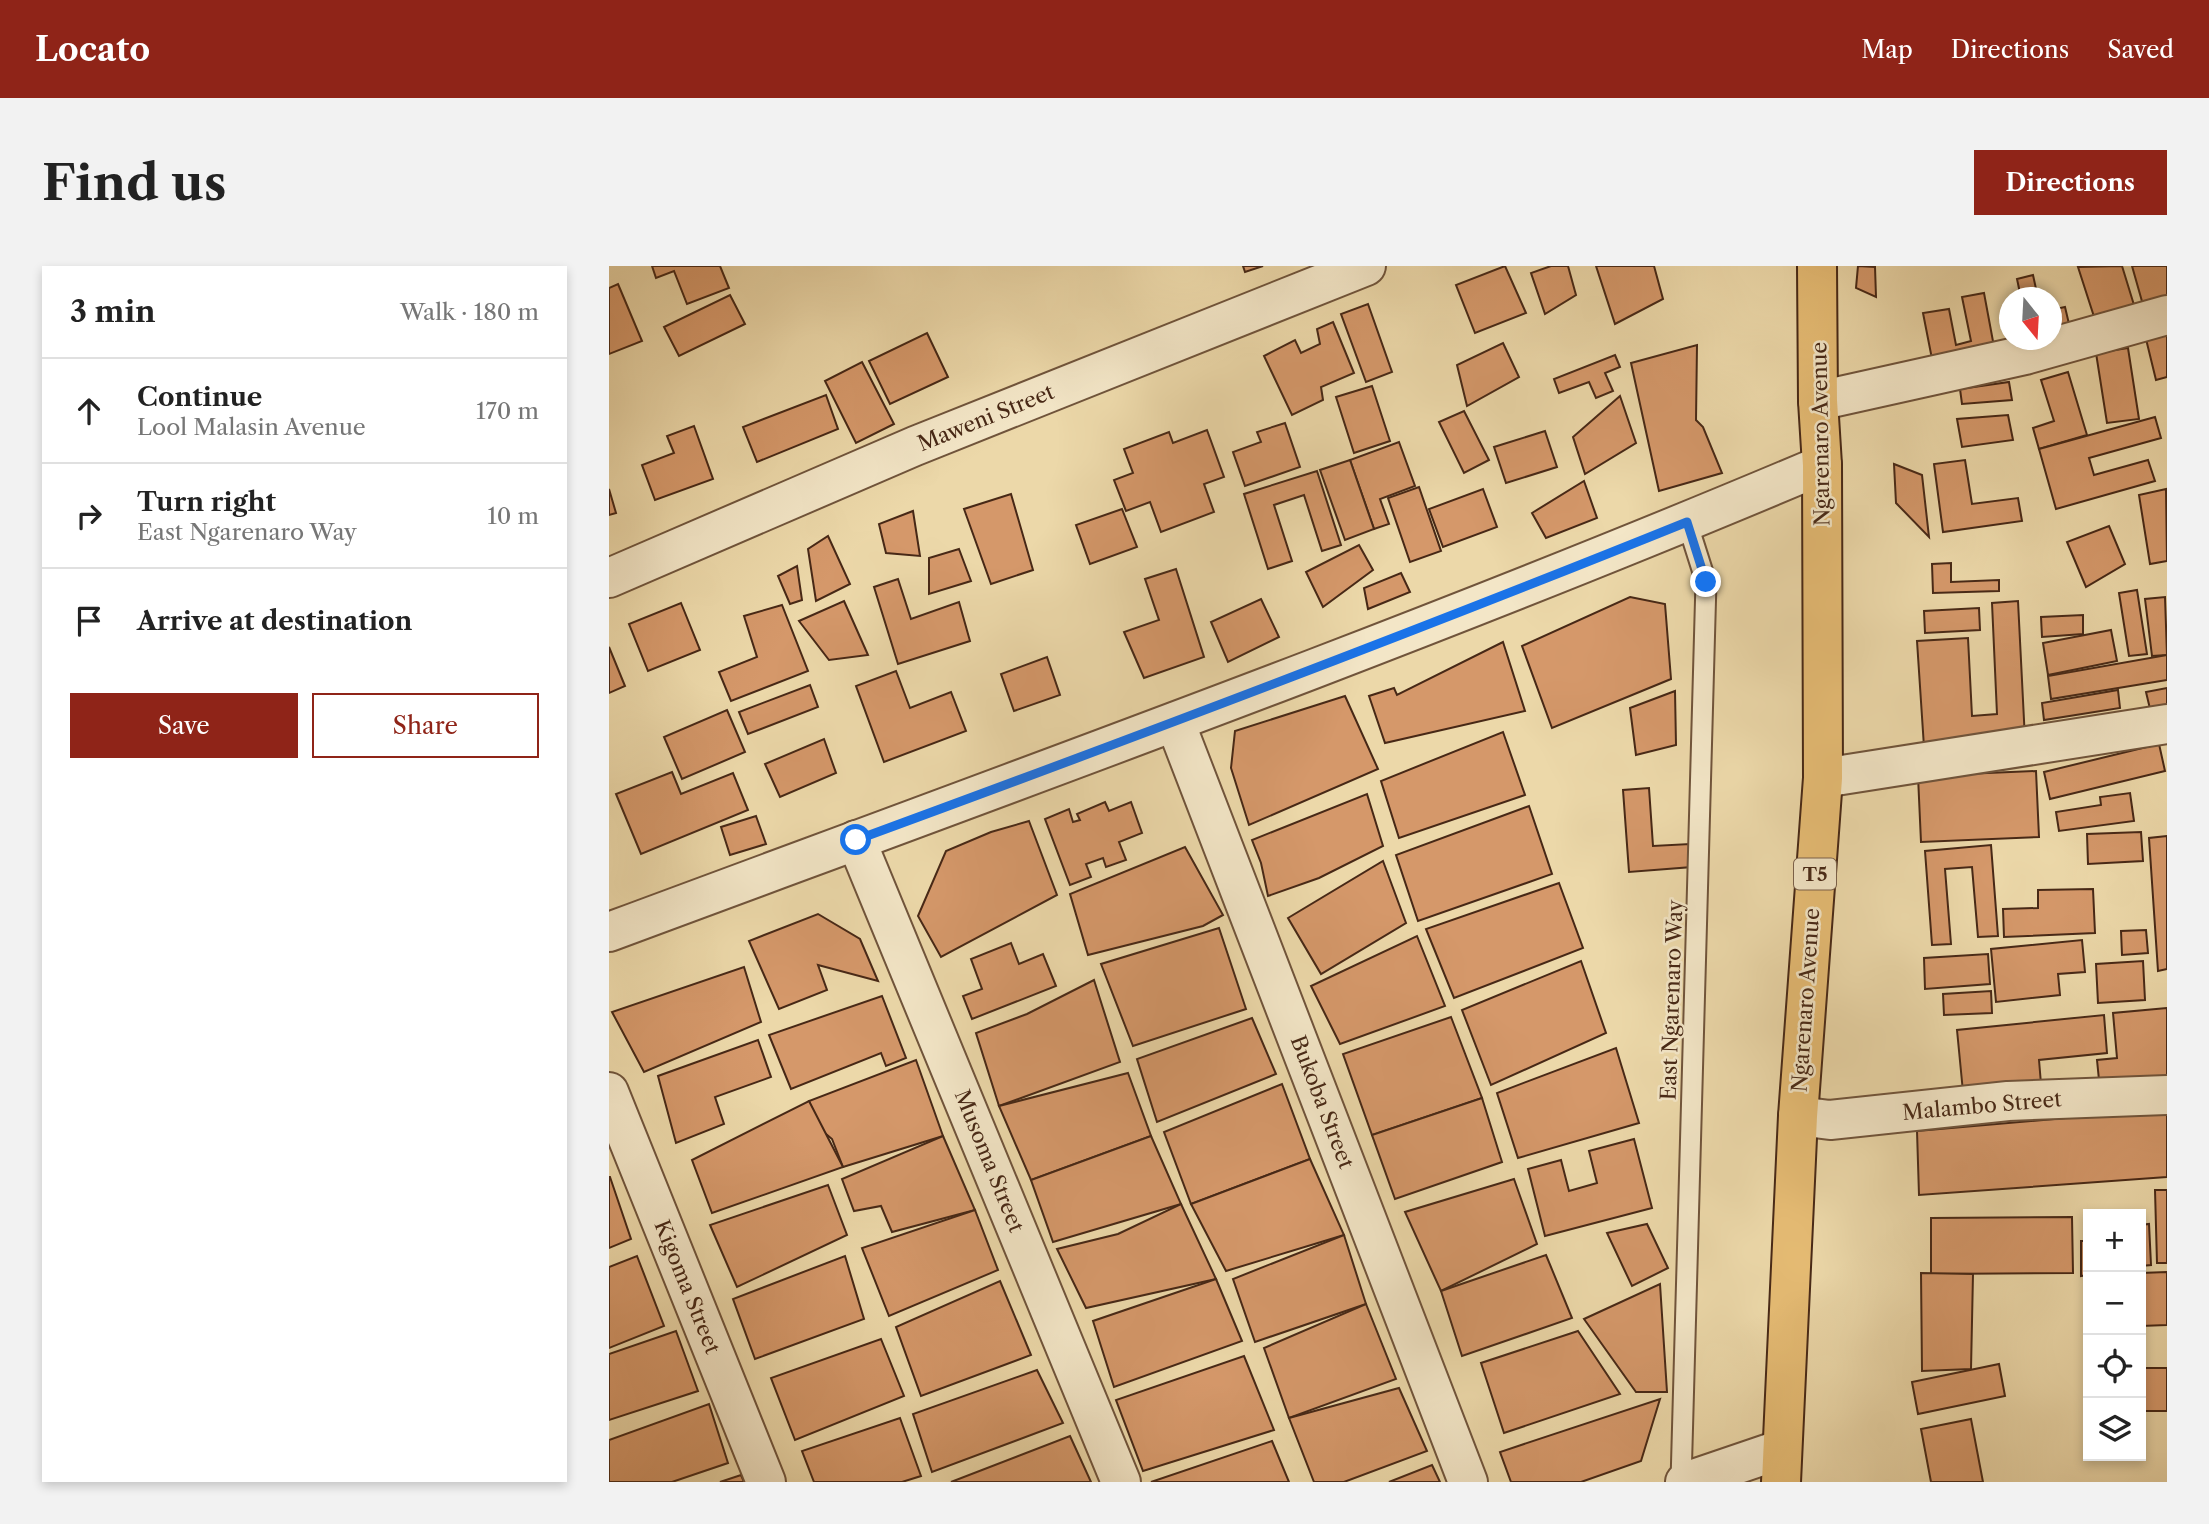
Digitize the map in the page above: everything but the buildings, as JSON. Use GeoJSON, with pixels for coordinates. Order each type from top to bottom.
{"type":"FeatureCollection","features":[{"type":"Feature","properties":{"kind":"highway","name":"Ngarenaro Avenue"},"geometry":{"type":"LineString","coordinates":[[1782,1466],[1798,1116],[1822,778],[1822,465],[1818,401],[1817,266]]}},
{"type":"Feature","properties":{"kind":"street","name":"Maweni Street"},"geometry":{"type":"LineString","coordinates":[[609,578],[915,446],[1366,266]]}},
{"type":"Feature","properties":{"kind":"street"},"geometry":{"type":"LineString","coordinates":[[1818,401],[2025,355],[2167,315]]}},
{"type":"Feature","properties":{"kind":"street"},"geometry":{"type":"LineString","coordinates":[[609,932],[1175,722],[1534,584],[1822,465]]}},
{"type":"Feature","properties":{"kind":"street","name":"Bukoba Street"},"geometry":{"type":"LineString","coordinates":[[1175,722],[1468,1482]]}},
{"type":"Feature","properties":{"kind":"street"},"geometry":{"type":"LineString","coordinates":[[1822,778],[2167,724]]}},
{"type":"Feature","properties":{"kind":"street","name":"Musoma Street"},"geometry":{"type":"LineString","coordinates":[[856,840],[1121,1482]]}},
{"type":"Feature","properties":{"kind":"street","name":"Kigoma Street"},"geometry":{"type":"LineString","coordinates":[[609,1092],[766,1482]]}},
{"type":"Feature","properties":{"kind":"street","name":"Malambo Street"},"geometry":{"type":"LineString","coordinates":[[1798,1116],[1830,1120],[2008,1101],[2167,1095]]}},
{"type":"Feature","properties":{"kind":"street"},"geometry":{"type":"LineString","coordinates":[[1683,1482],[1782,1466]]}},
{"type":"Feature","properties":{"kind":"lane","name":"East Ngarenaro Way"},"geometry":{"type":"LineString","coordinates":[[1683,1482],[1706,582],[1687,522]]}},
{"type":"Feature","properties":{"kind":"route"},"geometry":{"type":"LineString","coordinates":[[856,840],[1175,722],[1687,522],[1706,582]]}}]}
